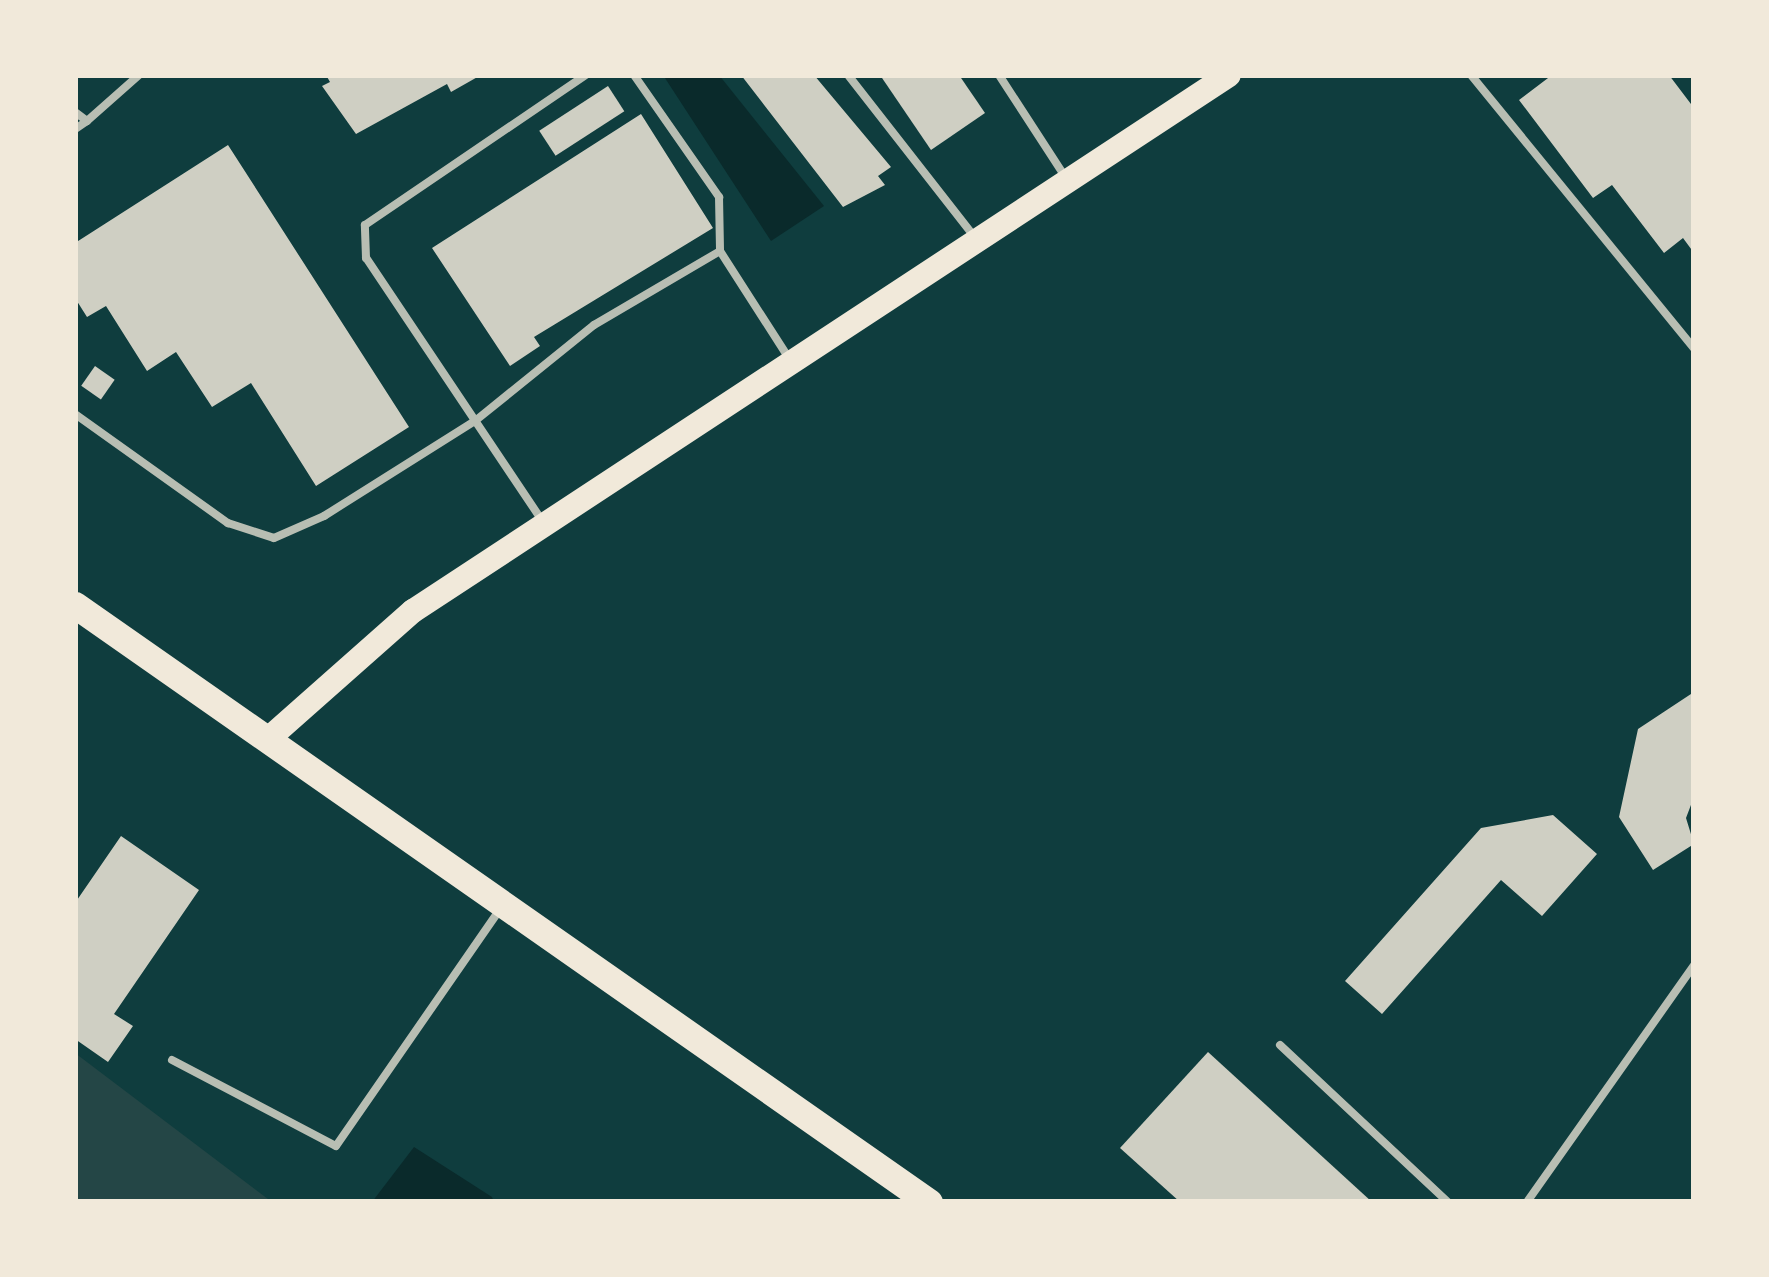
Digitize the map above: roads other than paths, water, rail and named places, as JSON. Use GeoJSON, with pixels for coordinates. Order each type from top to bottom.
{"type":"FeatureCollection","features":[{"type":"Feature","properties":{"kind":"main road"},"geometry":{"type":"LineString","coordinates":[[267,740],[413,610],[975,237],[1229,75]]}},
{"type":"Feature","properties":{"kind":"main road"},"geometry":{"type":"LineString","coordinates":[[75,605],[929,1202]]}},
{"type":"Feature","properties":{"kind":"lane"},"geometry":{"type":"LineString","coordinates":[[75,129],[140,75]]}},
{"type":"Feature","properties":{"kind":"lane"},"geometry":{"type":"LineString","coordinates":[[544,524],[366,258],[365,225],[586,75]]}},
{"type":"Feature","properties":{"kind":"lane"},"geometry":{"type":"LineString","coordinates":[[634,75],[718,197],[720,251],[790,360]]}},
{"type":"Feature","properties":{"kind":"lane"},"geometry":{"type":"LineString","coordinates":[[848,75],[975,237]]}},
{"type":"Feature","properties":{"kind":"lane"},"geometry":{"type":"LineString","coordinates":[[999,75],[1066,178]]}},
{"type":"Feature","properties":{"kind":"lane"},"geometry":{"type":"LineString","coordinates":[[1471,75],[1694,348]]}},
{"type":"Feature","properties":{"kind":"lane"},"geometry":{"type":"LineString","coordinates":[[75,112],[87,121]]}},
{"type":"Feature","properties":{"kind":"lane"},"geometry":{"type":"LineString","coordinates":[[75,414],[228,523],[274,538],[324,516],[475,421],[594,325],[720,251]]}},
{"type":"Feature","properties":{"kind":"lane"},"geometry":{"type":"LineString","coordinates":[[172,1060],[336,1145],[504,905]]}},
{"type":"Feature","properties":{"kind":"lane"},"geometry":{"type":"LineString","coordinates":[[1527,1202],[1694,965]]}},
{"type":"Feature","properties":{"kind":"lane"},"geometry":{"type":"LineString","coordinates":[[1280,1045],[1448,1202]]}}]}
